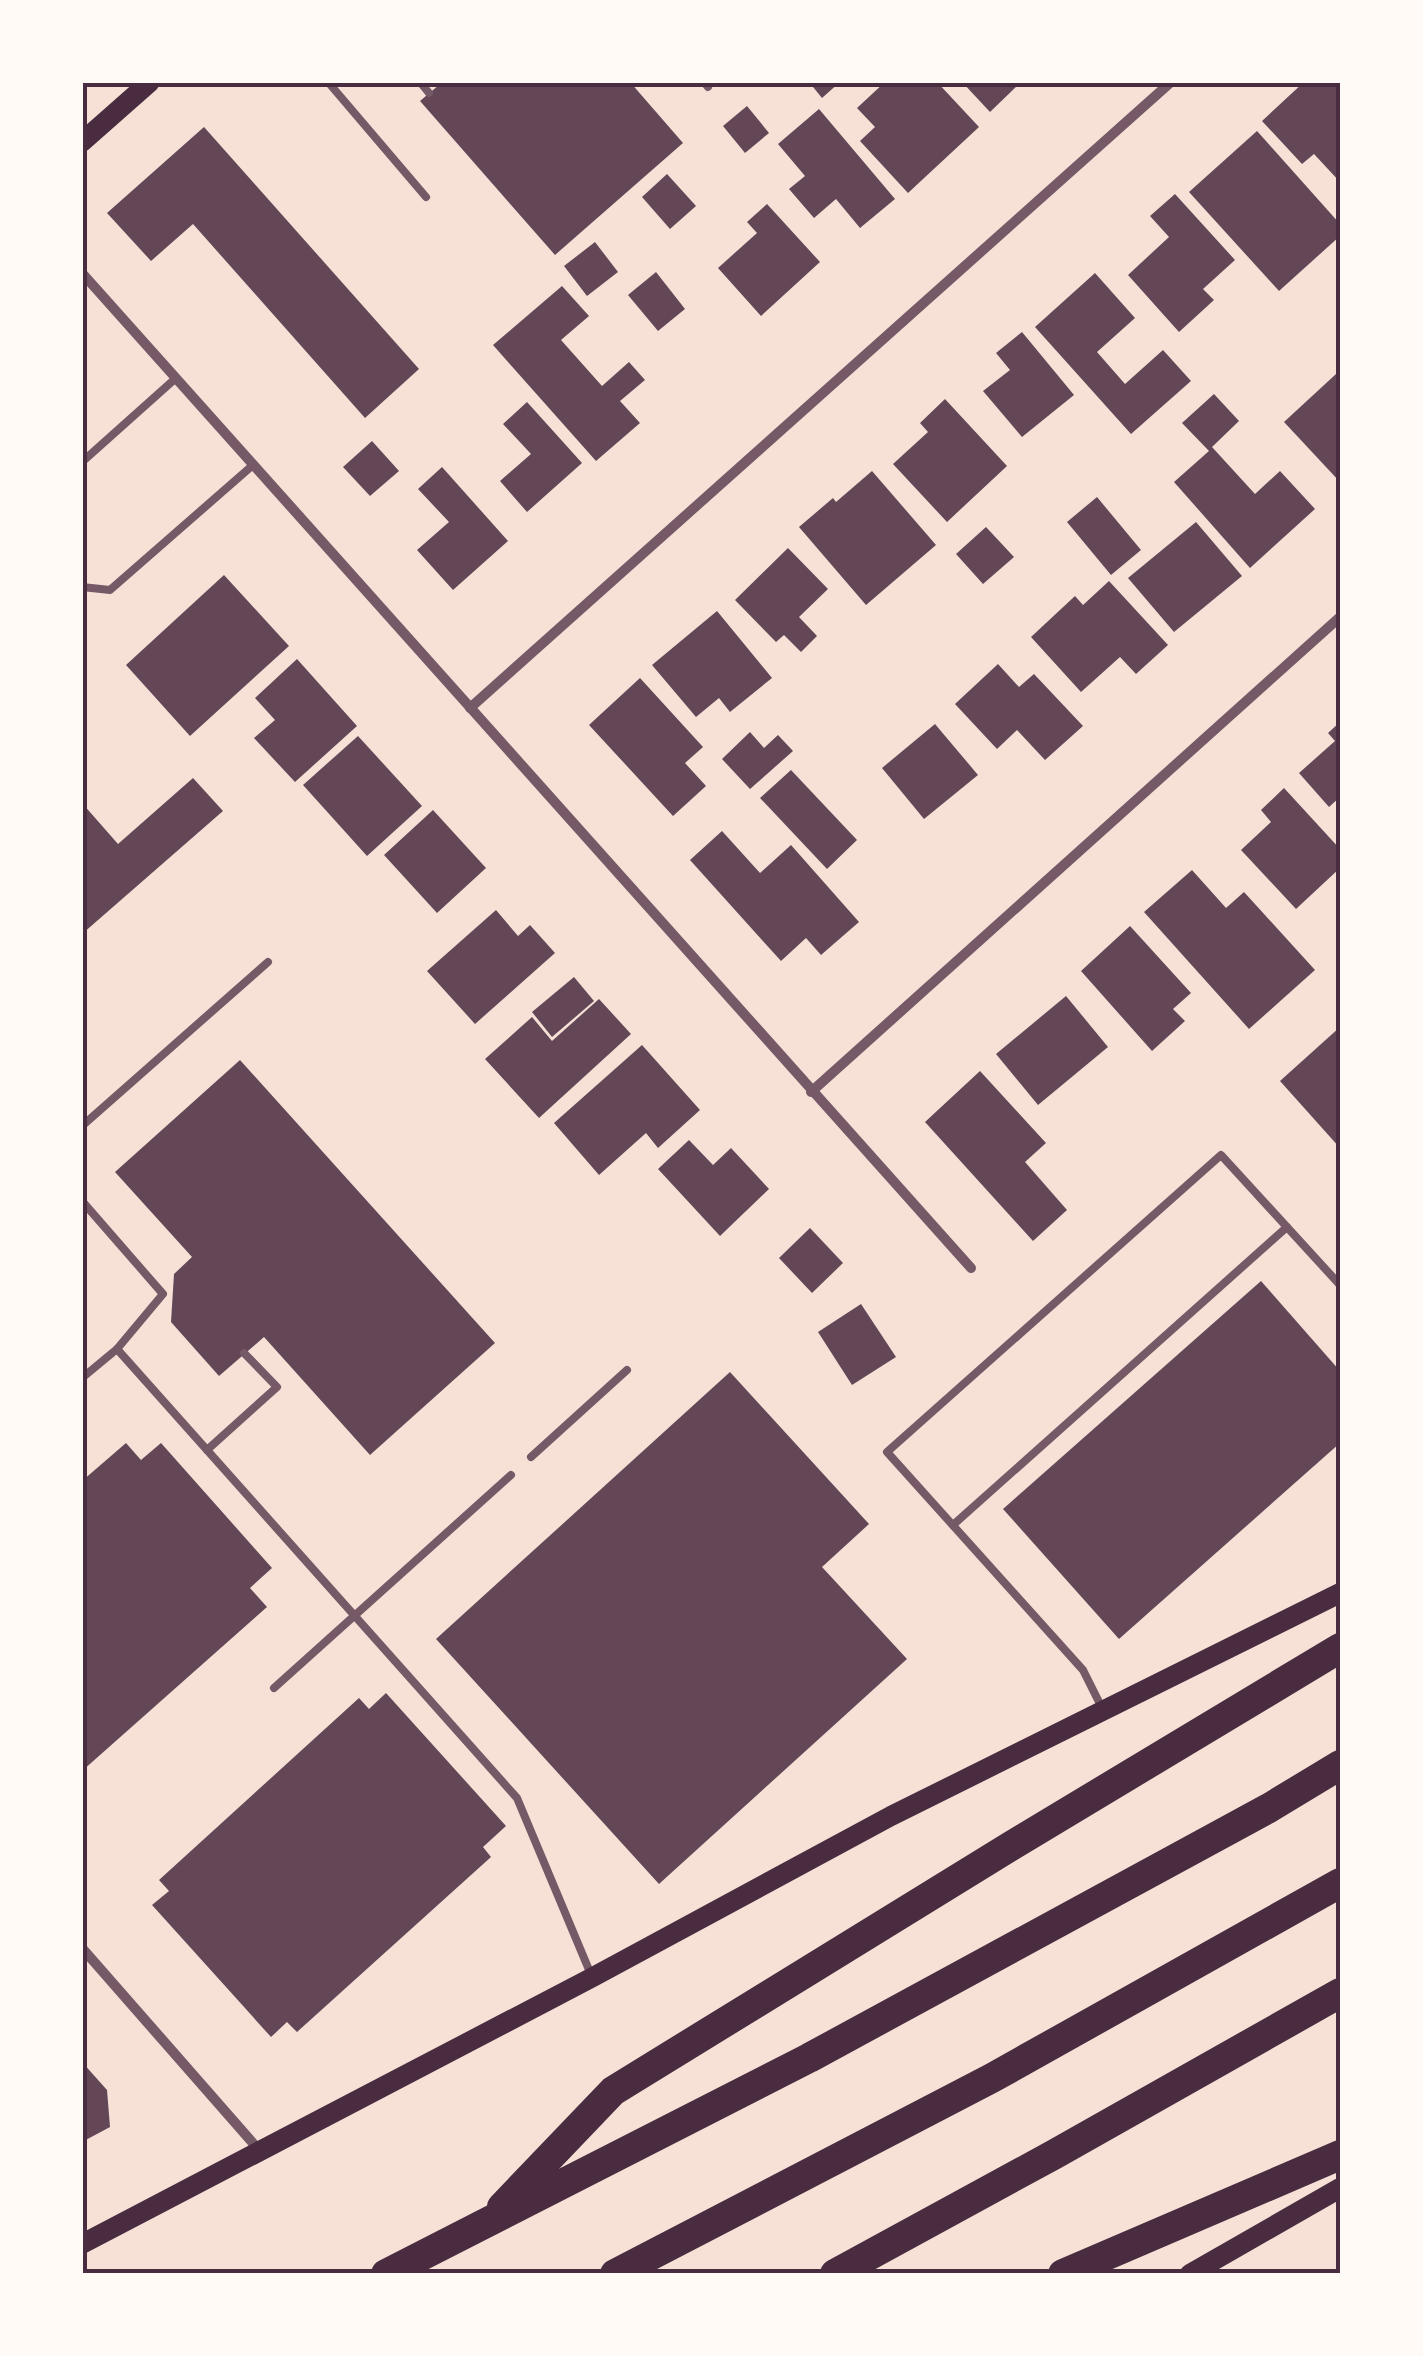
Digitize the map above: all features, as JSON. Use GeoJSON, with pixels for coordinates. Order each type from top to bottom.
{"type":"FeatureCollection","features":[{"type":"Feature","properties":{"kind":"highway"},"geometry":{"type":"LineString","coordinates":[[486,2224],[613,2091],[1340,1648]]}},
{"type":"Feature","properties":{"kind":"highway"},"geometry":{"type":"LineString","coordinates":[[386,2274],[826,2049],[1269,1808],[1340,1765]]}},
{"type":"Feature","properties":{"kind":"highway"},"geometry":{"type":"LineString","coordinates":[[615,2274],[992,2078],[1340,1884]]}},
{"type":"Feature","properties":{"kind":"highway"},"geometry":{"type":"LineString","coordinates":[[835,2274],[1340,1993]]}},
{"type":"Feature","properties":{"kind":"highway"},"geometry":{"type":"LineString","coordinates":[[1063,2274],[1340,2156]]}},
{"type":"Feature","properties":{"kind":"main road"},"geometry":{"type":"LineString","coordinates":[[82,142],[150,82]]}},
{"type":"Feature","properties":{"kind":"main road"},"geometry":{"type":"LineString","coordinates":[[82,2244],[891,1816],[1340,1593]]}},
{"type":"Feature","properties":{"kind":"main road"},"geometry":{"type":"LineString","coordinates":[[1190,2274],[1340,2188]]}},
{"type":"Feature","properties":{"kind":"street"},"geometry":{"type":"LineString","coordinates":[[470,708],[1171,82]]}},
{"type":"Feature","properties":{"kind":"street"},"geometry":{"type":"LineString","coordinates":[[82,273],[972,1268]]}},
{"type":"Feature","properties":{"kind":"street"},"geometry":{"type":"LineString","coordinates":[[812,1092],[1340,617]]}},
{"type":"Feature","properties":{"kind":"street"},"geometry":{"type":"LineString","coordinates":[[82,1948],[260,2151]]}},
{"type":"Feature","properties":{"kind":"lane"},"geometry":{"type":"LineString","coordinates":[[328,82],[426,198]]}},
{"type":"Feature","properties":{"kind":"lane"},"geometry":{"type":"LineString","coordinates":[[420,82],[429,93]]}},
{"type":"Feature","properties":{"kind":"lane"},"geometry":{"type":"LineString","coordinates":[[82,462],[176,378]]}},
{"type":"Feature","properties":{"kind":"lane"},"geometry":{"type":"LineString","coordinates":[[82,586],[110,590],[253,466]]}},
{"type":"Feature","properties":{"kind":"lane"},"geometry":{"type":"LineString","coordinates":[[82,1126],[268,962]]}},
{"type":"Feature","properties":{"kind":"lane"},"geometry":{"type":"LineString","coordinates":[[1103,1711],[1083,1670],[887,1452],[1221,1155],[1340,1286]]}},
{"type":"Feature","properties":{"kind":"lane"},"geometry":{"type":"LineString","coordinates":[[82,1201],[168,1294],[117,1349],[82,1378]]}},
{"type":"Feature","properties":{"kind":"lane"},"geometry":{"type":"LineString","coordinates":[[953,1524],[1287,1227]]}},
{"type":"Feature","properties":{"kind":"lane"},"geometry":{"type":"LineString","coordinates":[[117,1349],[517,1798],[592,1977]]}},
{"type":"Feature","properties":{"kind":"lane"},"geometry":{"type":"LineString","coordinates":[[207,1450],[278,1387],[244,1353]]}},
{"type":"Feature","properties":{"kind":"lane"},"geometry":{"type":"LineString","coordinates":[[532,1457],[628,1370]]}},
{"type":"Feature","properties":{"kind":"lane"},"geometry":{"type":"LineString","coordinates":[[274,1688],[511,1476]]}},
{"type":"Feature","properties":{"kind":"building"},"geometry":{"type":"Polygon","coordinates":[[[437,82],[630,82],[683,143],[555,255],[420,101],[439,85],[437,82]]]}},
{"type":"Feature","properties":{"kind":"building"},"geometry":{"type":"Polygon","coordinates":[[[809,82],[840,82],[822,98],[809,82]]]}},
{"type":"Feature","properties":{"kind":"building"},"geometry":{"type":"Polygon","coordinates":[[[885,82],[937,82],[979,127],[908,193],[860,141],[875,127],[857,108],[885,82]]]}},
{"type":"Feature","properties":{"kind":"building"},"geometry":{"type":"Polygon","coordinates":[[[962,82],[1021,82],[990,112],[962,82]]]}},
{"type":"Feature","properties":{"kind":"building"},"geometry":{"type":"Polygon","coordinates":[[[1304,82],[1340,82],[1340,182],[1314,154],[1302,164],[1262,121],[1304,82]]]}},
{"type":"Feature","properties":{"kind":"building"},"geometry":{"type":"Polygon","coordinates":[[[747,106],[769,133],[745,153],[723,126],[747,106]]]}},
{"type":"Feature","properties":{"kind":"building"},"geometry":{"type":"Polygon","coordinates":[[[819,109],[895,199],[860,228],[836,199],[814,218],[789,189],[805,176],[778,144],[819,109]]]}},
{"type":"Feature","properties":{"kind":"building"},"geometry":{"type":"Polygon","coordinates":[[[204,127],[419,369],[365,418],[193,224],[151,261],[107,213],[204,127]]]}},
{"type":"Feature","properties":{"kind":"building"},"geometry":{"type":"Polygon","coordinates":[[[1257,131],[1340,224],[1340,236],[1279,291],[1189,192],[1257,131]]]}},
{"type":"Feature","properties":{"kind":"building"},"geometry":{"type":"Polygon","coordinates":[[[667,174],[696,206],[670,229],[642,197],[667,174]]]}},
{"type":"Feature","properties":{"kind":"building"},"geometry":{"type":"Polygon","coordinates":[[[1175,194],[1235,260],[1203,289],[1214,300],[1179,332],[1128,275],[1169,237],[1150,216],[1175,194]]]}},
{"type":"Feature","properties":{"kind":"building"},"geometry":{"type":"Polygon","coordinates":[[[767,204],[820,262],[761,316],[718,268],[757,233],[747,222],[767,204]]]}},
{"type":"Feature","properties":{"kind":"building"},"geometry":{"type":"Polygon","coordinates":[[[595,242],[618,272],[587,296],[564,266],[595,242]]]}},
{"type":"Feature","properties":{"kind":"building"},"geometry":{"type":"Polygon","coordinates":[[[656,272],[685,309],[658,331],[628,295],[656,272]]]}},
{"type":"Feature","properties":{"kind":"building"},"geometry":{"type":"Polygon","coordinates":[[[1095,273],[1135,318],[1097,352],[1125,384],[1163,350],[1191,381],[1131,434],[1035,327],[1095,273]]]}},
{"type":"Feature","properties":{"kind":"building"},"geometry":{"type":"Polygon","coordinates":[[[562,286],[589,316],[561,340],[602,386],[629,362],[645,380],[620,401],[640,423],[596,461],[493,345],[562,286]]]}},
{"type":"Feature","properties":{"kind":"building"},"geometry":{"type":"Polygon","coordinates":[[[1022,332],[1074,395],[1022,437],[983,391],[1010,370],[996,353],[1022,332]]]}},
{"type":"Feature","properties":{"kind":"building"},"geometry":{"type":"Polygon","coordinates":[[[1336,374],[1340,379],[1340,482],[1284,422],[1336,374]]]}},
{"type":"Feature","properties":{"kind":"building"},"geometry":{"type":"Polygon","coordinates":[[[1214,394],[1239,421],[1212,447],[1255,494],[1280,471],[1315,509],[1250,568],[1174,482],[1209,451],[1182,423],[1214,394]]]}},
{"type":"Feature","properties":{"kind":"building"},"geometry":{"type":"Polygon","coordinates":[[[945,399],[1007,466],[947,522],[893,464],[928,432],[920,423],[945,399]]]}},
{"type":"Feature","properties":{"kind":"building"},"geometry":{"type":"Polygon","coordinates":[[[527,402],[582,463],[527,512],[500,481],[531,454],[503,424],[527,402]]]}},
{"type":"Feature","properties":{"kind":"building"},"geometry":{"type":"Polygon","coordinates":[[[372,441],[399,471],[370,496],[343,467],[372,441]]]}},
{"type":"Feature","properties":{"kind":"building"},"geometry":{"type":"Polygon","coordinates":[[[442,467],[508,541],[453,590],[417,550],[449,522],[418,489],[442,467]]]}},
{"type":"Feature","properties":{"kind":"building"},"geometry":{"type":"Polygon","coordinates":[[[872,471],[936,545],[866,605],[799,527],[872,471]]]}},
{"type":"Feature","properties":{"kind":"building"},"geometry":{"type":"Polygon","coordinates":[[[1097,497],[1141,550],[1111,575],[1067,522],[1097,497]]]}},
{"type":"Feature","properties":{"kind":"building"},"geometry":{"type":"Polygon","coordinates":[[[1196,522],[1242,576],[1174,632],[1128,578],[1196,522]]]}},
{"type":"Feature","properties":{"kind":"building"},"geometry":{"type":"Polygon","coordinates":[[[986,527],[1014,557],[983,584],[956,554],[986,527]]]}},
{"type":"Feature","properties":{"kind":"building"},"geometry":{"type":"Polygon","coordinates":[[[788,548],[828,589],[799,617],[817,636],[801,652],[784,635],[776,642],[735,600],[788,548]]]}},
{"type":"Feature","properties":{"kind":"building"},"geometry":{"type":"Polygon","coordinates":[[[224,575],[289,646],[190,736],[126,665],[224,575]]]}},
{"type":"Feature","properties":{"kind":"building"},"geometry":{"type":"Polygon","coordinates":[[[1109,581],[1168,645],[1136,674],[1120,657],[1081,692],[1031,637],[1075,596],[1083,605],[1109,581]]]}},
{"type":"Feature","properties":{"kind":"building"},"geometry":{"type":"Polygon","coordinates":[[[717,611],[772,678],[730,712],[719,698],[696,717],[652,665],[717,611]]]}},
{"type":"Feature","properties":{"kind":"building"},"geometry":{"type":"Polygon","coordinates":[[[297,659],[357,726],[295,782],[254,738],[275,720],[255,698],[297,659]]]}},
{"type":"Feature","properties":{"kind":"building"},"geometry":{"type":"Polygon","coordinates":[[[998,664],[1019,687],[1034,674],[1083,726],[1045,760],[1017,730],[997,749],[955,704],[998,664]]]}},
{"type":"Feature","properties":{"kind":"building"},"geometry":{"type":"Polygon","coordinates":[[[640,678],[703,747],[685,763],[706,786],[673,816],[589,725],[640,678]]]}},
{"type":"Feature","properties":{"kind":"building"},"geometry":{"type":"Polygon","coordinates":[[[1340,722],[1340,797],[1329,807],[1299,773],[1335,741],[1328,733],[1340,722]]]}},
{"type":"Feature","properties":{"kind":"building"},"geometry":{"type":"Polygon","coordinates":[[[935,724],[978,775],[924,819],[882,768],[935,724]]]}},
{"type":"Feature","properties":{"kind":"building"},"geometry":{"type":"Polygon","coordinates":[[[750,732],[764,748],[778,735],[793,751],[750,789],[722,759],[750,732]]]}},
{"type":"Feature","properties":{"kind":"building"},"geometry":{"type":"Polygon","coordinates":[[[358,736],[422,806],[367,856],[303,785],[358,736]]]}},
{"type":"Feature","properties":{"kind":"building"},"geometry":{"type":"Polygon","coordinates":[[[791,770],[857,840],[827,869],[760,798],[791,770]]]}},
{"type":"Feature","properties":{"kind":"building"},"geometry":{"type":"Polygon","coordinates":[[[193,778],[223,811],[82,934],[82,803],[118,844],[193,778]]]}},
{"type":"Feature","properties":{"kind":"building"},"geometry":{"type":"Polygon","coordinates":[[[1284,788],[1340,849],[1340,868],[1296,909],[1241,850],[1271,822],[1261,810],[1284,788]]]}},
{"type":"Feature","properties":{"kind":"building"},"geometry":{"type":"Polygon","coordinates":[[[433,810],[486,868],[437,913],[384,855],[433,810]]]}},
{"type":"Feature","properties":{"kind":"building"},"geometry":{"type":"Polygon","coordinates":[[[722,831],[760,873],[791,845],[859,922],[821,955],[806,938],[781,961],[690,860],[722,831]]]}},
{"type":"Feature","properties":{"kind":"building"},"geometry":{"type":"Polygon","coordinates":[[[1192,870],[1226,908],[1244,892],[1315,970],[1249,1029],[1144,912],[1192,870]]]}},
{"type":"Feature","properties":{"kind":"building"},"geometry":{"type":"Polygon","coordinates":[[[496,910],[518,936],[530,925],[555,953],[475,1024],[427,971],[496,910]]]}},
{"type":"Feature","properties":{"kind":"building"},"geometry":{"type":"Polygon","coordinates":[[[1130,926],[1191,993],[1173,1009],[1185,1021],[1152,1051],[1081,971],[1130,926]]]}},
{"type":"Feature","properties":{"kind":"building"},"geometry":{"type":"Polygon","coordinates":[[[574,977],[594,1001],[552,1037],[532,1012],[574,977]]]}},
{"type":"Feature","properties":{"kind":"building"},"geometry":{"type":"Polygon","coordinates":[[[1066,996],[1108,1047],[1038,1105],[996,1054],[1066,996]]]}},
{"type":"Feature","properties":{"kind":"building"},"geometry":{"type":"Polygon","coordinates":[[[599,999],[631,1034],[539,1118],[485,1059],[532,1017],[552,1041],[599,999]]]}},
{"type":"Feature","properties":{"kind":"building"},"geometry":{"type":"Polygon","coordinates":[[[1340,1027],[1340,1148],[1280,1081],[1340,1027]]]}},
{"type":"Feature","properties":{"kind":"building"},"geometry":{"type":"Polygon","coordinates":[[[642,1045],[700,1110],[658,1148],[646,1133],[599,1175],[554,1123],[642,1045]]]}},
{"type":"Feature","properties":{"kind":"building"},"geometry":{"type":"Polygon","coordinates":[[[240,1060],[495,1343],[370,1455],[264,1337],[219,1376],[171,1322],[174,1274],[192,1257],[115,1172],[240,1060]]]}},
{"type":"Feature","properties":{"kind":"building"},"geometry":{"type":"Polygon","coordinates":[[[980,1071],[1046,1143],[1025,1162],[1067,1210],[1033,1241],[925,1122],[980,1071]]]}},
{"type":"Feature","properties":{"kind":"building"},"geometry":{"type":"Polygon","coordinates":[[[689,1140],[713,1165],[731,1148],[769,1189],[720,1236],[658,1169],[689,1140]]]}},
{"type":"Feature","properties":{"kind":"building"},"geometry":{"type":"Polygon","coordinates":[[[810,1228],[843,1263],[812,1293],[779,1258],[810,1228]]]}},
{"type":"Feature","properties":{"kind":"building"},"geometry":{"type":"Polygon","coordinates":[[[1261,1281],[1340,1371],[1340,1443],[1119,1639],[1003,1509],[1261,1281]]]}},
{"type":"Feature","properties":{"kind":"building"},"geometry":{"type":"Polygon","coordinates":[[[861,1304],[896,1357],[852,1385],[818,1332],[861,1304]]]}},
{"type":"Feature","properties":{"kind":"building"},"geometry":{"type":"Polygon","coordinates":[[[730,1372],[869,1524],[822,1567],[907,1659],[659,1884],[436,1639],[730,1372]]]}},
{"type":"Feature","properties":{"kind":"building"},"geometry":{"type":"Polygon","coordinates":[[[126,1443],[141,1460],[161,1443],[272,1568],[250,1588],[267,1607],[82,1771],[82,1481],[126,1443]]]}},
{"type":"Feature","properties":{"kind":"building"},"geometry":{"type":"Polygon","coordinates":[[[386,1693],[506,1826],[483,1847],[491,1857],[297,2032],[287,2022],[271,2037],[152,1905],[169,1891],[159,1880],[359,1698],[369,1709],[386,1693]]]}},
{"type":"Feature","properties":{"kind":"building"},"geometry":{"type":"Polygon","coordinates":[[[82,2062],[107,2090],[110,2127],[82,2142],[82,2062]]]}}]}
